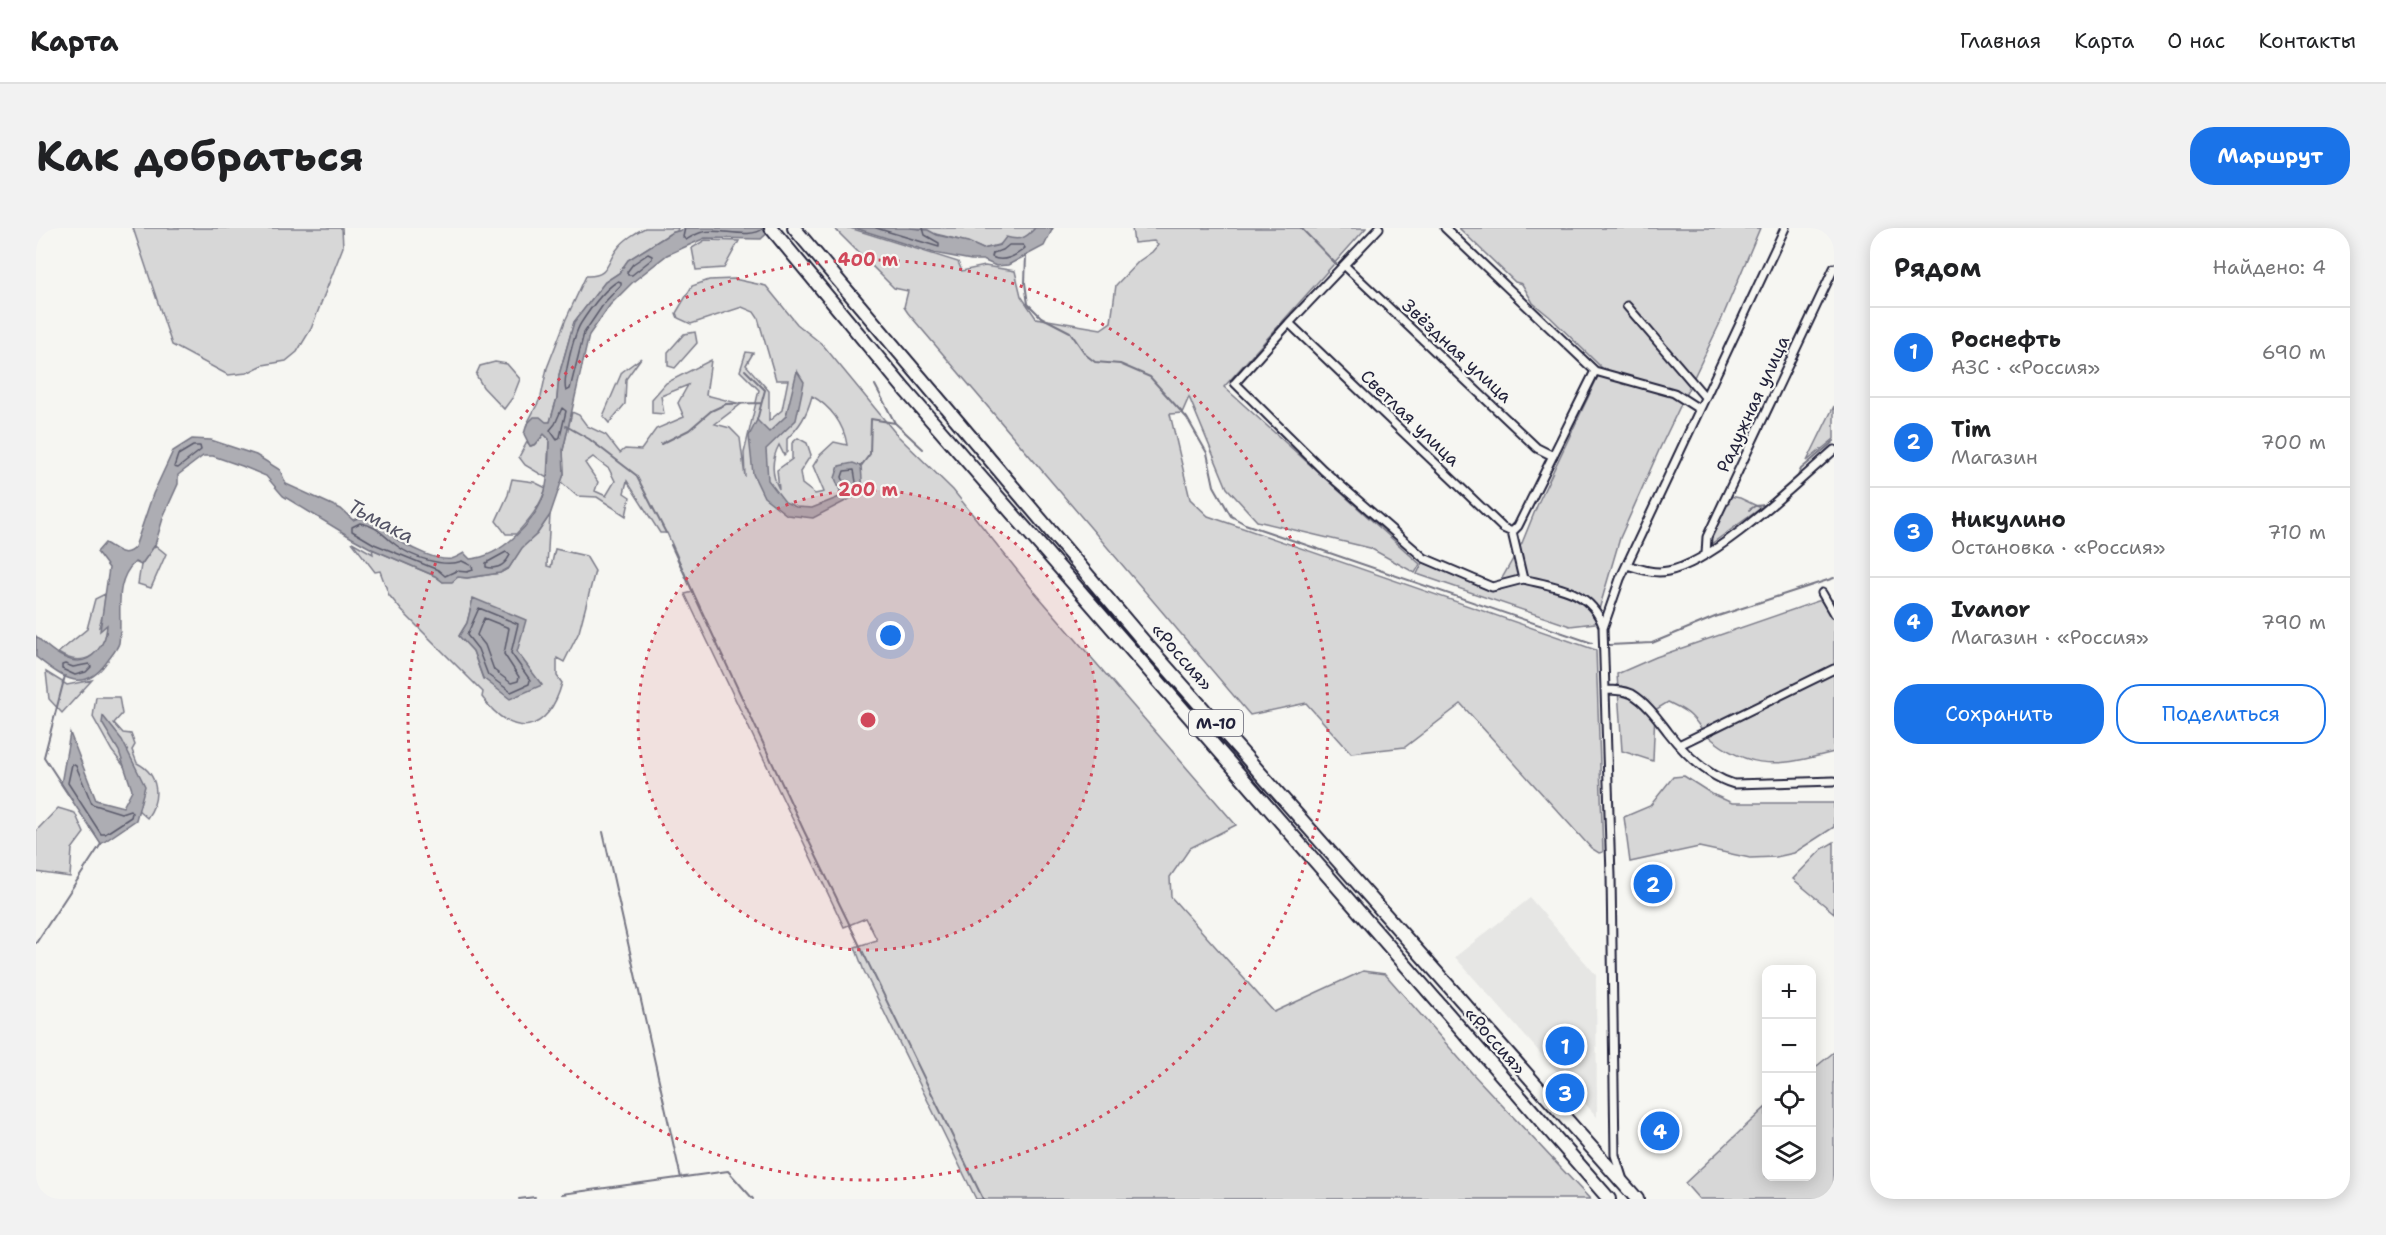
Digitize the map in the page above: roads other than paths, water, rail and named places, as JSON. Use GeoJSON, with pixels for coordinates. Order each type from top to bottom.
{"type":"FeatureCollection","features":[{"type":"Feature","properties":{"kind":"highway","name":"«Россия»"},"geometry":{"type":"LineString","coordinates":[[771,228],[905,390],[1609,1199]]}},
{"type":"Feature","properties":{"kind":"highway","name":"«Россия»"},"geometry":{"type":"LineString","coordinates":[[794,228],[1146,644],[1637,1199]]}},
{"type":"Feature","properties":{"kind":"street"},"geometry":{"type":"LineString","coordinates":[[1379,228],[1235,383],[1372,515],[1424,558],[1492,587],[1523,579],[1576,593],[1588,601],[1599,616],[1603,628],[1605,690],[1615,1155],[1624,1185]]}},
{"type":"Feature","properties":{"kind":"street"},"geometry":{"type":"LineString","coordinates":[[1445,228],[1595,371],[1674,393],[1699,409]]}},
{"type":"Feature","properties":{"kind":"street"},"geometry":{"type":"LineString","coordinates":[[1603,628],[1620,579],[1785,228]]}},
{"type":"Feature","properties":{"kind":"street","name":"Звёздная улица"},"geometry":{"type":"LineString","coordinates":[[1344,265],[1537,448],[1553,456]]}},
{"type":"Feature","properties":{"kind":"street","name":"Радужная улица"},"geometry":{"type":"LineString","coordinates":[[1707,554],[1707,537],[1834,268]]}},
{"type":"Feature","properties":{"kind":"street"},"geometry":{"type":"LineString","coordinates":[[1627,306],[1705,396]]}},
{"type":"Feature","properties":{"kind":"street","name":"Светлая улица"},"geometry":{"type":"LineString","coordinates":[[1289,323],[1494,519],[1508,532],[1512,532]]}},
{"type":"Feature","properties":{"kind":"street"},"geometry":{"type":"LineString","coordinates":[[1523,579],[1512,532],[1518,526],[1595,371]]}},
{"type":"Feature","properties":{"kind":"street"},"geometry":{"type":"LineString","coordinates":[[1627,566],[1651,572],[1668,571],[1707,554],[1750,522],[1834,450]]}},
{"type":"Feature","properties":{"kind":"street"},"geometry":{"type":"LineString","coordinates":[[1822,593],[1834,614]]}},
{"type":"Feature","properties":{"kind":"street"},"geometry":{"type":"LineString","coordinates":[[1679,745],[1834,669]]}},
{"type":"Feature","properties":{"kind":"street"},"geometry":{"type":"LineString","coordinates":[[1605,690],[1632,694],[1650,709],[1679,745],[1719,779],[1734,784],[1834,781]]}},
{"type":"Feature","properties":{"kind":"water"},"geometry":{"type":"Polygon","coordinates":[[[688,228],[773,228],[761,239],[705,238],[667,255],[634,281],[610,305],[589,335],[563,450],[564,474],[550,515],[537,534],[522,548],[509,568],[500,573],[467,578],[458,577],[452,582],[443,582],[435,576],[352,538],[283,496],[266,476],[213,456],[203,456],[178,475],[178,484],[164,515],[155,545],[141,565],[135,562],[123,580],[119,643],[106,663],[88,679],[80,680],[62,676],[36,657],[36,636],[48,647],[71,660],[85,659],[97,651],[106,632],[107,625],[100,631],[109,568],[97,552],[105,543],[124,553],[135,547],[153,494],[173,451],[192,439],[211,440],[256,455],[280,470],[286,484],[341,509],[353,520],[360,517],[373,520],[401,542],[432,556],[451,559],[464,553],[470,559],[482,557],[505,545],[526,525],[541,502],[545,491],[549,439],[544,434],[536,444],[530,446],[524,434],[527,424],[534,417],[550,422],[557,398],[559,375],[574,322],[605,282],[619,273],[628,260],[671,233],[688,228]]]}},
{"type":"Feature","properties":{"kind":"water"},"geometry":{"type":"Polygon","coordinates":[[[855,228],[928,230],[983,249],[1000,245],[1006,237],[1022,238],[1035,228],[1053,228],[1044,246],[1008,265],[996,266],[983,260],[934,253],[855,228]]]}},
{"type":"Feature","properties":{"kind":"water"},"geometry":{"type":"Polygon","coordinates":[[[797,371],[804,382],[796,420],[766,449],[768,480],[785,502],[796,507],[812,508],[842,496],[835,478],[839,466],[853,463],[861,466],[863,492],[813,518],[787,515],[764,497],[753,474],[749,436],[757,420],[769,432],[786,416],[797,371]]]}},
{"type":"Feature","properties":{"kind":"water"},"geometry":{"type":"Polygon","coordinates":[[[473,598],[526,620],[517,652],[542,685],[510,699],[483,678],[473,651],[459,636],[467,623],[473,598]]]}},
{"type":"Feature","properties":{"kind":"water"},"geometry":{"type":"Polygon","coordinates":[[[103,716],[122,740],[145,786],[136,820],[101,844],[61,784],[70,733],[96,800],[123,807],[132,790],[119,751],[102,723],[103,716]]]}},
{"type":"Feature","properties":{"kind":"waterway"},"geometry":{"type":"LineString","coordinates":[[1291,314],[1338,266],[1301,228]]}},
{"type":"Feature","properties":{"kind":"waterway"},"geometry":{"type":"LineString","coordinates":[[1026,255],[1025,283],[1028,304],[1041,317],[1070,332],[1086,355],[1095,362],[1120,364],[1150,377],[1187,418],[1207,453],[1214,486],[1231,516],[1245,524],[1592,643]]}},
{"type":"Feature","properties":{"kind":"waterway"},"geometry":{"type":"LineString","coordinates":[[745,370],[765,390],[757,420]]}},
{"type":"Feature","properties":{"kind":"waterway"},"geometry":{"type":"LineString","coordinates":[[875,385],[895,423],[923,449]]}},
{"type":"Feature","properties":{"kind":"waterway"},"geometry":{"type":"LineString","coordinates":[[661,444],[689,430],[711,411],[726,404],[761,403]]}},
{"type":"Feature","properties":{"kind":"waterway"},"geometry":{"type":"LineString","coordinates":[[861,466],[870,454],[871,419],[895,423]]}},
{"type":"Feature","properties":{"kind":"waterway"},"geometry":{"type":"LineString","coordinates":[[566,426],[589,439],[636,475],[666,533]]}},
{"type":"Feature","properties":{"kind":"waterway"},"geometry":{"type":"LineString","coordinates":[[1749,510],[1755,506],[1765,505],[1798,476],[1801,469],[1834,441]]}},
{"type":"Feature","properties":{"kind":"waterway"},"geometry":{"type":"LineString","coordinates":[[671,545],[804,831],[983,1199]]}},
{"type":"Feature","properties":{"kind":"waterway"},"geometry":{"type":"LineString","coordinates":[[1609,645],[1652,643],[1715,617],[1834,578]]}},
{"type":"Feature","properties":{"kind":"waterway"},"geometry":{"type":"LineString","coordinates":[[65,676],[44,757],[72,800]]}},
{"type":"Feature","properties":{"kind":"waterway"},"geometry":{"type":"LineString","coordinates":[[36,943],[101,844],[90,827]]}},
{"type":"Feature","properties":{"kind":"waterway"},"geometry":{"type":"LineString","coordinates":[[603,832],[681,1178]]}},
{"type":"Feature","properties":{"kind":"waterway"},"geometry":{"type":"LineString","coordinates":[[562,1194],[728,1171],[753,1199]]}},
{"type":"Feature","properties":{"kind":"waterway"},"geometry":{"type":"LineString","coordinates":[[519,1199],[535,1197]]}},
{"type":"Feature","properties":{"kind":"place","name":"Tim"},"geometry":{"type":"Point","coordinates":[1653,884]}},
{"type":"Feature","properties":{"kind":"place","name":"Роснефть"},"geometry":{"type":"Point","coordinates":[1565,1046]}},
{"type":"Feature","properties":{"kind":"place","name":"Никулино"},"geometry":{"type":"Point","coordinates":[1565,1093]}},
{"type":"Feature","properties":{"kind":"place","name":"Ivanor"},"geometry":{"type":"Point","coordinates":[1660,1131]}},
{"type":"Feature","properties":{"kind":"water label","name":"Тьмака"},"geometry":{"type":"Point","coordinates":[381,521]}}]}
